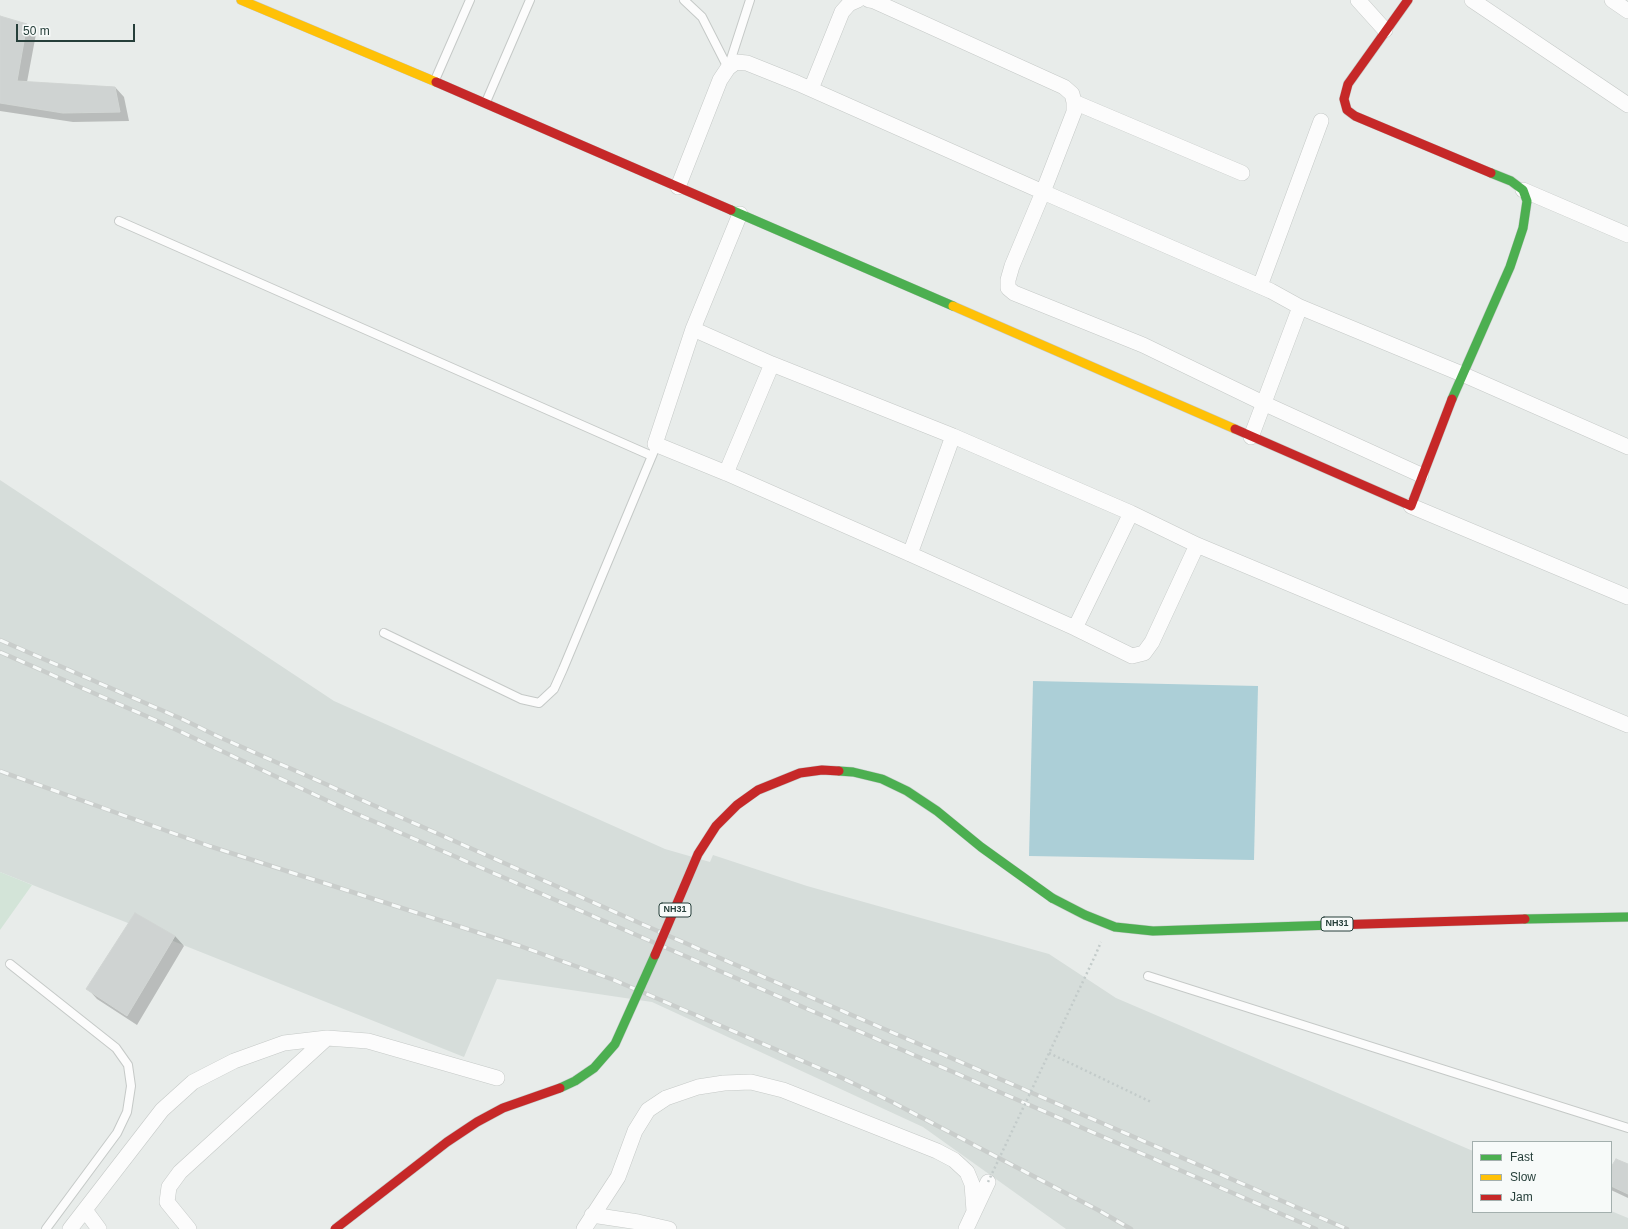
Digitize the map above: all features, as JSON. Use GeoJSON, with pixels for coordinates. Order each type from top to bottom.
{"type":"FeatureCollection","features":[{"type":"Feature","properties":{"kind":"main road"},"geometry":{"type":"LineString","coordinates":[[241,0],[254,3],[486,103],[1411,506],[1421,475],[1462,374],[1510,267],[1523,228],[1527,201],[1523,190],[1511,181],[1355,116],[1347,110],[1344,99],[1348,84],[1405,1]]}},
{"type":"Feature","properties":{"kind":"main road","name":"NH31"},"geometry":{"type":"LineString","coordinates":[[335,1229],[447,1142],[477,1122],[503,1108],[575,1082],[594,1068],[615,1044],[627,1020],[698,854],[716,826],[737,805],[758,790],[800,773],[822,770],[852,772],[882,779],[907,791],[937,811],[981,847],[1052,898],[1085,915],[1115,927],[1153,931],[1466,920],[1628,917]]}},
{"type":"Feature","properties":{"kind":"street"},"geometry":{"type":"LineString","coordinates":[[811,89],[842,12],[849,4],[858,0]]}},
{"type":"Feature","properties":{"kind":"street"},"geometry":{"type":"LineString","coordinates":[[869,0],[1064,87],[1072,94],[1074,112],[1012,266],[1008,280],[1008,288],[1014,294],[1143,345],[1263,403],[1421,475]]}},
{"type":"Feature","properties":{"kind":"street"},"geometry":{"type":"LineString","coordinates":[[1358,0],[1385,30]]}},
{"type":"Feature","properties":{"kind":"street"},"geometry":{"type":"LineString","coordinates":[[1472,0],[1628,105]]}},
{"type":"Feature","properties":{"kind":"street"},"geometry":{"type":"LineString","coordinates":[[1612,0],[1628,11]]}},
{"type":"Feature","properties":{"kind":"street"},"geometry":{"type":"LineString","coordinates":[[678,187],[720,80],[728,68],[736,62],[747,63],[811,89],[1260,286],[1300,307],[1462,374],[1628,447]]}},
{"type":"Feature","properties":{"kind":"street"},"geometry":{"type":"LineString","coordinates":[[1074,102],[1242,173]]}},
{"type":"Feature","properties":{"kind":"street"},"geometry":{"type":"LineString","coordinates":[[1260,286],[1322,121]]}},
{"type":"Feature","properties":{"kind":"street"},"geometry":{"type":"LineString","coordinates":[[1523,190],[1628,235]]}},
{"type":"Feature","properties":{"kind":"street"},"geometry":{"type":"LineString","coordinates":[[740,214],[693,329],[654,450],[726,473],[1075,628],[1132,656],[1144,653],[1152,642],[1197,545]]}},
{"type":"Feature","properties":{"kind":"street"},"geometry":{"type":"LineString","coordinates":[[1251,437],[1300,307]]}},
{"type":"Feature","properties":{"kind":"street"},"geometry":{"type":"LineString","coordinates":[[693,329],[772,364],[954,436],[1131,513],[1197,545],[1628,725]]}},
{"type":"Feature","properties":{"kind":"street"},"geometry":{"type":"LineString","coordinates":[[726,473],[772,364]]}},
{"type":"Feature","properties":{"kind":"street"},"geometry":{"type":"LineString","coordinates":[[910,554],[954,436]]}},
{"type":"Feature","properties":{"kind":"street"},"geometry":{"type":"LineString","coordinates":[[1411,506],[1628,597]]}},
{"type":"Feature","properties":{"kind":"street"},"geometry":{"type":"LineString","coordinates":[[1075,628],[1131,513]]}},
{"type":"Feature","properties":{"kind":"street"},"geometry":{"type":"LineString","coordinates":[[189,1229],[167,1202],[169,1187],[180,1172],[327,1038]]}},
{"type":"Feature","properties":{"kind":"street"},"geometry":{"type":"LineString","coordinates":[[70,1229],[162,1110],[193,1082],[234,1061],[284,1043],[327,1038],[368,1041],[497,1078]]}},
{"type":"Feature","properties":{"kind":"street"},"geometry":{"type":"LineString","coordinates":[[584,1229],[618,1177],[635,1130],[648,1110],[666,1098],[698,1086],[724,1083],[751,1082],[783,1090],[937,1150],[954,1160],[967,1172],[972,1184],[974,1211]]}},
{"type":"Feature","properties":{"kind":"street"},"geometry":{"type":"LineString","coordinates":[[966,1229],[988,1182]]}},
{"type":"Feature","properties":{"kind":"street"},"geometry":{"type":"LineString","coordinates":[[85,1210],[99,1229]]}},
{"type":"Feature","properties":{"kind":"street"},"geometry":{"type":"LineString","coordinates":[[592,1215],[638,1222],[669,1229]]}},
{"type":"Feature","properties":{"kind":"lane"},"geometry":{"type":"LineString","coordinates":[[435,81],[470,0]]}},
{"type":"Feature","properties":{"kind":"lane"},"geometry":{"type":"LineString","coordinates":[[486,103],[530,0]]}},
{"type":"Feature","properties":{"kind":"lane"},"geometry":{"type":"LineString","coordinates":[[684,0],[702,17],[728,68]]}},
{"type":"Feature","properties":{"kind":"lane"},"geometry":{"type":"LineString","coordinates":[[728,68],[750,0]]}},
{"type":"Feature","properties":{"kind":"lane"},"geometry":{"type":"LineString","coordinates":[[119,221],[654,450],[554,689],[539,702],[520,699],[384,633]]}},
{"type":"Feature","properties":{"kind":"lane"},"geometry":{"type":"LineString","coordinates":[[10,964],[116,1048],[128,1065],[131,1086],[127,1112],[117,1134],[46,1229]]}},
{"type":"Feature","properties":{"kind":"lane"},"geometry":{"type":"LineString","coordinates":[[1148,976],[1628,1128]]}},
{"type":"Feature","properties":{"kind":"path"},"geometry":{"type":"LineString","coordinates":[[988,1182],[1095,956]]}},
{"type":"Feature","properties":{"kind":"path"},"geometry":{"type":"LineString","coordinates":[[1049,1053],[1151,1102]]}},
{"type":"Feature","properties":{"kind":"shaded area"},"geometry":{"type":"Polygon","coordinates":[[[0,480],[334,701],[665,849],[710,862],[713,855],[807,886],[1049,954],[1116,998],[1472,1151],[1472,1213],[1612,1213],[1612,1211],[1628,1218],[1628,1229],[1066,1229],[923,1127],[652,1002],[497,979],[464,1057],[0,872],[0,480]]]}},
{"type":"Feature","properties":{"kind":"green space"},"geometry":{"type":"Polygon","coordinates":[[[0,872],[32,885],[0,930],[0,872]]]}},
{"type":"Feature","properties":{"kind":"water"},"geometry":{"type":"Polygon","coordinates":[[[1033,681],[1258,686],[1254,860],[1029,856],[1033,681]]]}},
{"type":"Feature","properties":{"kind":"building"},"geometry":{"type":"Polygon","coordinates":[[[0,16],[27,24],[17,81],[115,87],[120,112],[63,113],[0,103],[0,16]]]}},
{"type":"Feature","properties":{"kind":"building"},"geometry":{"type":"Polygon","coordinates":[[[135,913],[175,936],[127,1016],[86,989],[135,913]]]}},
{"type":"Feature","properties":{"kind":"building"},"geometry":{"type":"Polygon","coordinates":[[[1616,1159],[1628,1164],[1628,1194],[1612,1186],[1612,1165],[1616,1159]]]}},
{"type":"Feature","properties":{"kind":"railway"},"geometry":{"type":"LineString","coordinates":[[0,640],[182,719],[217,736],[669,936],[1347,1229]]}},
{"type":"Feature","properties":{"kind":"railway"},"geometry":{"type":"LineString","coordinates":[[0,652],[162,723],[343,808],[1316,1229]]}},
{"type":"Feature","properties":{"kind":"railway"},"geometry":{"type":"LineString","coordinates":[[0,771],[209,846],[520,946],[614,980],[840,1077],[892,1102],[1098,1210],[1131,1229]]}},
{"type":"Feature","properties":{"kind":"traffic: fast"},"geometry":{"type":"LineString","coordinates":[[1452,399],[1510,267],[1523,228],[1527,201],[1523,190],[1511,181],[1491,173]]}},
{"type":"Feature","properties":{"kind":"traffic: fast"},"geometry":{"type":"LineString","coordinates":[[731,210],[953,306]]}},
{"type":"Feature","properties":{"kind":"traffic: fast"},"geometry":{"type":"LineString","coordinates":[[839,771],[853,772],[882,779],[907,791],[937,811],[981,847],[1052,898]]}},
{"type":"Feature","properties":{"kind":"traffic: fast"},"geometry":{"type":"LineString","coordinates":[[1052,898],[1085,915],[1115,927],[1153,931],[1333,925]]}},
{"type":"Feature","properties":{"kind":"traffic: fast"},"geometry":{"type":"LineString","coordinates":[[1525,919],[1628,917]]}},
{"type":"Feature","properties":{"kind":"traffic: fast"},"geometry":{"type":"LineString","coordinates":[[560,1088],[575,1081],[594,1068],[615,1044],[655,955]]}},
{"type":"Feature","properties":{"kind":"traffic: slow"},"geometry":{"type":"LineString","coordinates":[[241,0],[436,82]]}},
{"type":"Feature","properties":{"kind":"traffic: slow"},"geometry":{"type":"LineString","coordinates":[[953,306],[1235,429]]}},
{"type":"Feature","properties":{"kind":"traffic: jam"},"geometry":{"type":"LineString","coordinates":[[1408,0],[1348,84],[1344,99],[1347,110],[1355,116],[1491,173]]}},
{"type":"Feature","properties":{"kind":"traffic: jam"},"geometry":{"type":"LineString","coordinates":[[436,82],[731,210]]}},
{"type":"Feature","properties":{"kind":"traffic: jam"},"geometry":{"type":"LineString","coordinates":[[1235,429],[1411,506],[1452,399]]}},
{"type":"Feature","properties":{"kind":"traffic: jam"},"geometry":{"type":"LineString","coordinates":[[655,955],[698,854],[716,826],[737,805],[758,790],[800,773],[822,770],[839,771]]}},
{"type":"Feature","properties":{"kind":"traffic: jam"},"geometry":{"type":"LineString","coordinates":[[1333,925],[1525,919]]}},
{"type":"Feature","properties":{"kind":"traffic: jam"},"geometry":{"type":"LineString","coordinates":[[335,1229],[447,1142],[477,1122],[503,1108],[560,1088]]}}]}
